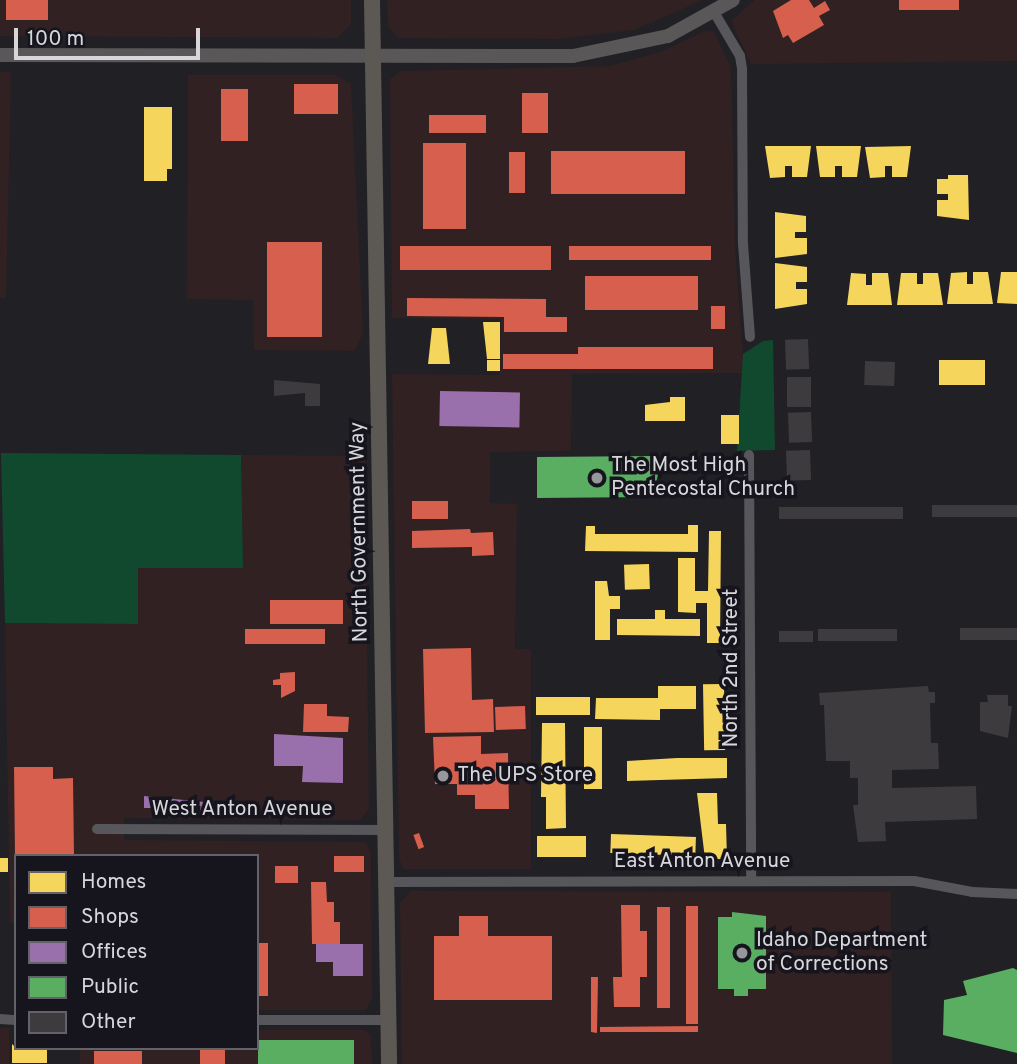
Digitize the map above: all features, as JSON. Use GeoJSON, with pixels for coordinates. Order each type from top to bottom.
{"type":"FeatureCollection","features":[{"type":"Feature","properties":{"kind":"main road","name":"North Government Way"},"geometry":{"type":"LineString","coordinates":[[372,0],[389,1064]]}},
{"type":"Feature","properties":{"kind":"main road"},"geometry":{"type":"LineString","coordinates":[[0,55],[573,56],[668,36],[733,0]]}},
{"type":"Feature","properties":{"kind":"street"},"geometry":{"type":"LineString","coordinates":[[714,12],[740,56],[742,69],[743,244],[750,337]]}},
{"type":"Feature","properties":{"kind":"street","name":"North 2nd Street"},"geometry":{"type":"LineString","coordinates":[[749,455],[751,881]]}},
{"type":"Feature","properties":{"kind":"street","name":"West Anton Avenue"},"geometry":{"type":"LineString","coordinates":[[97,828],[387,830]]}},
{"type":"Feature","properties":{"kind":"street","name":"East Anton Avenue"},"geometry":{"type":"LineString","coordinates":[[387,882],[914,880],[972,892],[1017,894]]}},
{"type":"Feature","properties":{"kind":"street"},"geometry":{"type":"LineString","coordinates":[[259,1020],[389,1020]]}},
{"type":"Feature","properties":{"kind":"shaded area"},"geometry":{"type":"Polygon","coordinates":[[[0,0],[351,0],[351,24],[337,38],[0,36],[0,0]]]}},
{"type":"Feature","properties":{"kind":"shaded area"},"geometry":{"type":"Polygon","coordinates":[[[387,0],[703,0],[634,30],[559,39],[398,38],[388,27],[387,0]]]}},
{"type":"Feature","properties":{"kind":"shaded area"},"geometry":{"type":"Polygon","coordinates":[[[755,0],[1017,0],[1017,61],[751,64],[731,21],[755,0]]]}},
{"type":"Feature","properties":{"kind":"shaded area"},"geometry":{"type":"Polygon","coordinates":[[[706,30],[714,32],[731,67],[735,244],[744,373],[572,374],[571,451],[490,452],[490,503],[517,504],[515,649],[531,649],[531,869],[403,869],[399,858],[392,374],[500,375],[501,319],[392,318],[390,79],[401,71],[610,66],[663,51],[706,30]]]}},
{"type":"Feature","properties":{"kind":"shaded area"},"geometry":{"type":"Polygon","coordinates":[[[0,72],[11,72],[6,298],[0,298],[0,72]]]}},
{"type":"Feature","properties":{"kind":"shaded area"},"geometry":{"type":"Polygon","coordinates":[[[188,75],[335,75],[351,84],[363,334],[354,351],[254,350],[253,300],[187,299],[188,75]]]}},
{"type":"Feature","properties":{"kind":"shaded area"},"geometry":{"type":"Polygon","coordinates":[[[241,455],[365,456],[369,809],[361,819],[354,820],[124,818],[124,840],[365,842],[371,853],[372,999],[366,1010],[259,1010],[259,854],[14,854],[14,923],[10,923],[5,623],[138,624],[137,568],[243,567],[241,455]]]}},
{"type":"Feature","properties":{"kind":"shaded area"},"geometry":{"type":"Polygon","coordinates":[[[410,891],[891,892],[892,1064],[402,1064],[400,903],[410,891]]]}},
{"type":"Feature","properties":{"kind":"shaded area"},"geometry":{"type":"Polygon","coordinates":[[[0,1028],[9,1028],[9,1064],[0,1064],[0,1028]]]}},
{"type":"Feature","properties":{"kind":"shaded area"},"geometry":{"type":"Polygon","coordinates":[[[259,1030],[364,1030],[371,1036],[372,1064],[80,1064],[80,1050],[259,1050],[259,1030]]]}},
{"type":"Feature","properties":{"kind":"green space"},"geometry":{"type":"Polygon","coordinates":[[[773,340],[775,450],[737,451],[743,354],[763,341],[773,340]]]}},
{"type":"Feature","properties":{"kind":"green space"},"geometry":{"type":"Polygon","coordinates":[[[1,453],[241,455],[243,568],[138,568],[138,624],[5,623],[1,453]]]}},
{"type":"Feature","properties":{"kind":"building: Homes"},"geometry":{"type":"Polygon","coordinates":[[[144,107],[172,107],[172,169],[167,169],[167,181],[144,181],[144,107]]]}},
{"type":"Feature","properties":{"kind":"building: Homes"},"geometry":{"type":"Polygon","coordinates":[[[765,146],[811,146],[807,177],[792,177],[792,166],[785,166],[785,177],[770,178],[765,146]]]}},
{"type":"Feature","properties":{"kind":"building: Homes"},"geometry":{"type":"Polygon","coordinates":[[[816,146],[861,146],[857,177],[842,177],[842,166],[835,166],[835,177],[820,177],[816,146]]]}},
{"type":"Feature","properties":{"kind":"building: Homes"},"geometry":{"type":"Polygon","coordinates":[[[911,146],[907,177],[892,177],[892,166],[885,166],[885,177],[870,178],[865,147],[911,146]]]}},
{"type":"Feature","properties":{"kind":"building: Homes"},"geometry":{"type":"Polygon","coordinates":[[[948,175],[968,175],[969,220],[937,216],[937,200],[948,200],[948,194],[937,194],[937,179],[948,179],[948,175]]]}},
{"type":"Feature","properties":{"kind":"building: Homes"},"geometry":{"type":"Polygon","coordinates":[[[775,212],[806,216],[806,232],[795,232],[795,238],[807,238],[807,254],[775,258],[775,212]]]}},
{"type":"Feature","properties":{"kind":"building: Homes"},"geometry":{"type":"Polygon","coordinates":[[[775,263],[807,267],[807,282],[796,282],[796,289],[807,289],[807,304],[775,309],[775,263]]]}},
{"type":"Feature","properties":{"kind":"building: Homes"},"geometry":{"type":"Polygon","coordinates":[[[967,272],[967,284],[973,284],[973,272],[988,272],[993,304],[947,304],[951,273],[967,272]]]}},
{"type":"Feature","properties":{"kind":"building: Homes"},"geometry":{"type":"Polygon","coordinates":[[[1001,272],[1017,272],[1017,304],[997,303],[1001,272]]]}},
{"type":"Feature","properties":{"kind":"building: Homes"},"geometry":{"type":"Polygon","coordinates":[[[851,273],[866,274],[866,285],[872,285],[872,273],[888,273],[892,305],[847,305],[851,273]]]}},
{"type":"Feature","properties":{"kind":"building: Homes"},"geometry":{"type":"Polygon","coordinates":[[[901,273],[917,273],[917,284],[923,284],[923,273],[938,273],[943,305],[897,305],[901,273]]]}},
{"type":"Feature","properties":{"kind":"building: Homes"},"geometry":{"type":"Polygon","coordinates":[[[483,322],[500,322],[500,359],[487,359],[483,322]]]}},
{"type":"Feature","properties":{"kind":"building: Homes"},"geometry":{"type":"Polygon","coordinates":[[[432,328],[446,328],[450,364],[428,364],[432,328]]]}},
{"type":"Feature","properties":{"kind":"building: Homes"},"geometry":{"type":"Polygon","coordinates":[[[487,360],[500,360],[500,371],[487,371],[487,360]]]}},
{"type":"Feature","properties":{"kind":"building: Homes"},"geometry":{"type":"Polygon","coordinates":[[[939,360],[985,360],[985,385],[939,385],[939,360]]]}},
{"type":"Feature","properties":{"kind":"building: Homes"},"geometry":{"type":"Polygon","coordinates":[[[670,397],[685,397],[685,421],[645,421],[645,405],[670,402],[670,397]]]}},
{"type":"Feature","properties":{"kind":"building: Homes"},"geometry":{"type":"Polygon","coordinates":[[[721,415],[739,415],[739,444],[721,444],[721,415]]]}},
{"type":"Feature","properties":{"kind":"building: Homes"},"geometry":{"type":"Polygon","coordinates":[[[688,525],[698,525],[698,552],[585,551],[586,526],[595,526],[595,534],[688,534],[688,525]]]}},
{"type":"Feature","properties":{"kind":"building: Homes"},"geometry":{"type":"Polygon","coordinates":[[[709,531],[721,531],[720,643],[707,643],[707,603],[696,603],[696,613],[678,612],[678,558],[695,558],[695,591],[708,591],[709,531]]]}},
{"type":"Feature","properties":{"kind":"building: Homes"},"geometry":{"type":"Polygon","coordinates":[[[649,564],[650,589],[625,590],[624,565],[649,564]]]}},
{"type":"Feature","properties":{"kind":"building: Homes"},"geometry":{"type":"Polygon","coordinates":[[[595,581],[607,581],[609,596],[620,596],[620,609],[610,609],[610,640],[595,640],[595,581]]]}},
{"type":"Feature","properties":{"kind":"building: Homes"},"geometry":{"type":"Polygon","coordinates":[[[655,610],[665,610],[665,619],[700,619],[700,636],[617,635],[617,619],[655,619],[655,610]]]}},
{"type":"Feature","properties":{"kind":"building: Homes"},"geometry":{"type":"Polygon","coordinates":[[[703,684],[724,684],[725,750],[704,750],[703,684]]]}},
{"type":"Feature","properties":{"kind":"building: Homes"},"geometry":{"type":"Polygon","coordinates":[[[658,686],[696,686],[696,709],[660,709],[660,720],[595,719],[596,698],[658,698],[658,686]]]}},
{"type":"Feature","properties":{"kind":"building: Homes"},"geometry":{"type":"Polygon","coordinates":[[[536,697],[590,697],[590,715],[536,715],[536,697]]]}},
{"type":"Feature","properties":{"kind":"building: Homes"},"geometry":{"type":"Polygon","coordinates":[[[542,723],[565,723],[566,828],[546,829],[546,797],[541,797],[542,723]]]}},
{"type":"Feature","properties":{"kind":"building: Homes"},"geometry":{"type":"Polygon","coordinates":[[[584,727],[602,727],[602,789],[584,789],[584,727]]]}},
{"type":"Feature","properties":{"kind":"building: Homes"},"geometry":{"type":"Polygon","coordinates":[[[727,758],[727,778],[627,781],[627,761],[727,758]]]}},
{"type":"Feature","properties":{"kind":"building: Homes"},"geometry":{"type":"Polygon","coordinates":[[[697,793],[717,793],[718,824],[726,824],[727,859],[705,859],[697,793]]]}},
{"type":"Feature","properties":{"kind":"building: Homes"},"geometry":{"type":"Polygon","coordinates":[[[611,834],[696,837],[695,856],[610,853],[611,834]]]}},
{"type":"Feature","properties":{"kind":"building: Homes"},"geometry":{"type":"Polygon","coordinates":[[[537,836],[586,836],[586,857],[537,857],[537,836]]]}},
{"type":"Feature","properties":{"kind":"building: Homes"},"geometry":{"type":"Polygon","coordinates":[[[0,858],[8,858],[8,872],[0,872],[0,858]]]}},
{"type":"Feature","properties":{"kind":"building: Homes"},"geometry":{"type":"Polygon","coordinates":[[[12,1044],[14,1050],[47,1050],[47,1063],[12,1063],[12,1044]]]}},
{"type":"Feature","properties":{"kind":"building: Shops"},"geometry":{"type":"Polygon","coordinates":[[[6,0],[48,0],[48,20],[6,20],[6,0]]]}},
{"type":"Feature","properties":{"kind":"building: Shops"},"geometry":{"type":"Polygon","coordinates":[[[791,0],[809,0],[814,8],[825,1],[830,10],[819,16],[824,25],[793,43],[788,35],[783,38],[773,11],[791,0]]]}},
{"type":"Feature","properties":{"kind":"building: Shops"},"geometry":{"type":"Polygon","coordinates":[[[899,0],[959,0],[959,10],[899,10],[899,0]]]}},
{"type":"Feature","properties":{"kind":"building: Shops"},"geometry":{"type":"Polygon","coordinates":[[[294,84],[338,84],[338,114],[294,114],[294,84]]]}},
{"type":"Feature","properties":{"kind":"building: Shops"},"geometry":{"type":"Polygon","coordinates":[[[221,89],[248,89],[248,141],[221,141],[221,89]]]}},
{"type":"Feature","properties":{"kind":"building: Shops"},"geometry":{"type":"Polygon","coordinates":[[[522,93],[548,93],[548,133],[522,133],[522,93]]]}},
{"type":"Feature","properties":{"kind":"building: Shops"},"geometry":{"type":"Polygon","coordinates":[[[429,115],[486,115],[486,133],[429,133],[429,115]]]}},
{"type":"Feature","properties":{"kind":"building: Shops"},"geometry":{"type":"Polygon","coordinates":[[[423,143],[466,143],[466,229],[423,229],[423,143]]]}},
{"type":"Feature","properties":{"kind":"building: Shops"},"geometry":{"type":"Polygon","coordinates":[[[551,151],[685,151],[685,194],[551,194],[551,151]]]}},
{"type":"Feature","properties":{"kind":"building: Shops"},"geometry":{"type":"Polygon","coordinates":[[[509,152],[525,152],[525,193],[509,193],[509,152]]]}},
{"type":"Feature","properties":{"kind":"building: Shops"},"geometry":{"type":"Polygon","coordinates":[[[267,242],[322,242],[322,337],[267,337],[267,242]]]}},
{"type":"Feature","properties":{"kind":"building: Shops"},"geometry":{"type":"Polygon","coordinates":[[[400,246],[551,246],[551,270],[400,270],[400,246]]]}},
{"type":"Feature","properties":{"kind":"building: Shops"},"geometry":{"type":"Polygon","coordinates":[[[569,246],[711,246],[711,260],[569,260],[569,246]]]}},
{"type":"Feature","properties":{"kind":"building: Shops"},"geometry":{"type":"Polygon","coordinates":[[[585,276],[698,276],[698,310],[585,310],[585,276]]]}},
{"type":"Feature","properties":{"kind":"building: Shops"},"geometry":{"type":"Polygon","coordinates":[[[407,298],[546,299],[546,317],[567,317],[567,332],[504,332],[504,317],[407,316],[407,298]]]}},
{"type":"Feature","properties":{"kind":"building: Shops"},"geometry":{"type":"Polygon","coordinates":[[[711,306],[725,306],[725,329],[711,329],[711,306]]]}},
{"type":"Feature","properties":{"kind":"building: Shops"},"geometry":{"type":"Polygon","coordinates":[[[578,347],[713,347],[713,369],[503,369],[503,354],[578,354],[578,347]]]}},
{"type":"Feature","properties":{"kind":"building: Shops"},"geometry":{"type":"Polygon","coordinates":[[[412,501],[448,501],[448,519],[412,519],[412,501]]]}},
{"type":"Feature","properties":{"kind":"building: Shops"},"geometry":{"type":"Polygon","coordinates":[[[470,529],[471,533],[493,532],[494,555],[472,556],[472,547],[412,548],[412,531],[470,529]]]}},
{"type":"Feature","properties":{"kind":"building: Shops"},"geometry":{"type":"Polygon","coordinates":[[[270,600],[343,600],[343,624],[270,624],[270,600]]]}},
{"type":"Feature","properties":{"kind":"building: Shops"},"geometry":{"type":"Polygon","coordinates":[[[245,629],[325,629],[325,644],[245,644],[245,629]]]}},
{"type":"Feature","properties":{"kind":"building: Shops"},"geometry":{"type":"Polygon","coordinates":[[[471,648],[472,700],[493,699],[494,732],[425,733],[423,649],[471,648]]]}},
{"type":"Feature","properties":{"kind":"building: Shops"},"geometry":{"type":"Polygon","coordinates":[[[295,672],[295,691],[281,698],[281,685],[273,685],[273,680],[280,679],[280,673],[295,672]]]}},
{"type":"Feature","properties":{"kind":"building: Shops"},"geometry":{"type":"Polygon","coordinates":[[[304,704],[327,704],[327,716],[349,717],[348,732],[303,732],[304,704]]]}},
{"type":"Feature","properties":{"kind":"building: Shops"},"geometry":{"type":"Polygon","coordinates":[[[525,706],[526,729],[496,730],[495,707],[525,706]]]}},
{"type":"Feature","properties":{"kind":"building: Shops"},"geometry":{"type":"Polygon","coordinates":[[[481,736],[481,754],[508,753],[509,809],[475,809],[475,795],[457,795],[457,784],[435,784],[433,737],[481,736]]]}},
{"type":"Feature","properties":{"kind":"building: Shops"},"geometry":{"type":"Polygon","coordinates":[[[14,767],[53,767],[53,779],[73,778],[74,854],[15,854],[14,767]]]}},
{"type":"Feature","properties":{"kind":"building: Shops"},"geometry":{"type":"Polygon","coordinates":[[[419,833],[424,847],[418,849],[413,835],[419,833]]]}},
{"type":"Feature","properties":{"kind":"building: Shops"},"geometry":{"type":"Polygon","coordinates":[[[334,856],[364,856],[364,872],[334,872],[334,856]]]}},
{"type":"Feature","properties":{"kind":"building: Shops"},"geometry":{"type":"Polygon","coordinates":[[[275,866],[298,866],[298,883],[275,883],[275,866]]]}},
{"type":"Feature","properties":{"kind":"building: Shops"},"geometry":{"type":"Polygon","coordinates":[[[311,882],[326,882],[327,902],[334,902],[334,922],[340,922],[340,944],[312,944],[311,882]]]}},
{"type":"Feature","properties":{"kind":"building: Shops"},"geometry":{"type":"Polygon","coordinates":[[[621,905],[640,905],[640,931],[647,931],[647,977],[640,977],[640,1007],[614,1007],[613,977],[622,977],[621,905]]]}},
{"type":"Feature","properties":{"kind":"building: Shops"},"geometry":{"type":"Polygon","coordinates":[[[686,906],[698,906],[698,1024],[686,1024],[686,906]]]}},
{"type":"Feature","properties":{"kind":"building: Shops"},"geometry":{"type":"Polygon","coordinates":[[[657,907],[670,907],[670,1008],[657,1008],[657,907]]]}},
{"type":"Feature","properties":{"kind":"building: Shops"},"geometry":{"type":"Polygon","coordinates":[[[459,916],[488,916],[488,936],[552,936],[552,1000],[434,1000],[434,936],[459,936],[459,916]]]}},
{"type":"Feature","properties":{"kind":"building: Shops"},"geometry":{"type":"Polygon","coordinates":[[[259,943],[268,943],[268,996],[259,996],[259,943]]]}},
{"type":"Feature","properties":{"kind":"building: Shops"},"geometry":{"type":"Polygon","coordinates":[[[591,977],[598,977],[597,1033],[591,1032],[591,977]]]}},
{"type":"Feature","properties":{"kind":"building: Shops"},"geometry":{"type":"Polygon","coordinates":[[[698,1026],[698,1032],[600,1032],[600,1027],[698,1026]]]}},
{"type":"Feature","properties":{"kind":"building: Shops"},"geometry":{"type":"Polygon","coordinates":[[[200,1050],[225,1050],[225,1064],[200,1064],[200,1050]]]}},
{"type":"Feature","properties":{"kind":"building: Shops"},"geometry":{"type":"Polygon","coordinates":[[[94,1051],[142,1051],[142,1064],[94,1064],[94,1051]]]}},
{"type":"Feature","properties":{"kind":"building: Offices"},"geometry":{"type":"Polygon","coordinates":[[[440,391],[520,392],[519,427],[439,426],[440,391]]]}},
{"type":"Feature","properties":{"kind":"building: Offices"},"geometry":{"type":"Polygon","coordinates":[[[274,734],[343,738],[343,783],[302,782],[303,766],[274,766],[274,734]]]}},
{"type":"Feature","properties":{"kind":"building: Offices"},"geometry":{"type":"Polygon","coordinates":[[[144,796],[224,804],[224,815],[170,815],[170,808],[144,808],[144,796]]]}},
{"type":"Feature","properties":{"kind":"building: Offices"},"geometry":{"type":"Polygon","coordinates":[[[316,944],[363,944],[363,976],[333,976],[333,962],[316,962],[316,944]]]}},
{"type":"Feature","properties":{"kind":"building: Public","name":"The Most High Pentecostal Church"},"geometry":{"type":"Polygon","coordinates":[[[653,456],[658,474],[653,497],[537,498],[537,457],[653,456]]]}},
{"type":"Feature","properties":{"kind":"building: Public","name":"Idaho Department of Corrections"},"geometry":{"type":"Polygon","coordinates":[[[732,912],[766,916],[766,989],[748,989],[748,996],[734,996],[734,989],[718,989],[718,917],[732,917],[732,912]]]}},
{"type":"Feature","properties":{"kind":"building: Public"},"geometry":{"type":"Polygon","coordinates":[[[1013,968],[1017,970],[1017,1053],[943,1035],[944,1000],[967,995],[963,981],[1013,968]]]}},
{"type":"Feature","properties":{"kind":"building: Public"},"geometry":{"type":"Polygon","coordinates":[[[259,1040],[354,1040],[354,1064],[258,1064],[259,1040]]]}},
{"type":"Feature","properties":{"kind":"building: Other"},"geometry":{"type":"Polygon","coordinates":[[[808,339],[809,369],[786,370],[785,340],[808,339]]]}},
{"type":"Feature","properties":{"kind":"building: Other"},"geometry":{"type":"Polygon","coordinates":[[[865,361],[895,362],[894,386],[864,385],[865,361]]]}},
{"type":"Feature","properties":{"kind":"building: Other"},"geometry":{"type":"Polygon","coordinates":[[[787,377],[811,377],[811,407],[787,407],[787,377]]]}},
{"type":"Feature","properties":{"kind":"building: Other"},"geometry":{"type":"Polygon","coordinates":[[[274,380],[320,384],[320,406],[305,406],[305,393],[274,396],[274,380]]]}},
{"type":"Feature","properties":{"kind":"building: Other"},"geometry":{"type":"Polygon","coordinates":[[[811,412],[812,442],[789,443],[788,413],[811,412]]]}},
{"type":"Feature","properties":{"kind":"building: Other"},"geometry":{"type":"Polygon","coordinates":[[[810,450],[811,480],[787,481],[786,451],[810,450]]]}},
{"type":"Feature","properties":{"kind":"building: Other"},"geometry":{"type":"Polygon","coordinates":[[[932,505],[1017,505],[1017,517],[932,517],[932,505]]]}},
{"type":"Feature","properties":{"kind":"building: Other"},"geometry":{"type":"Polygon","coordinates":[[[779,507],[903,507],[903,519],[779,519],[779,507]]]}},
{"type":"Feature","properties":{"kind":"building: Other"},"geometry":{"type":"Polygon","coordinates":[[[960,628],[1017,628],[1017,640],[960,640],[960,628]]]}},
{"type":"Feature","properties":{"kind":"building: Other"},"geometry":{"type":"Polygon","coordinates":[[[818,629],[897,629],[897,641],[818,641],[818,629]]]}},
{"type":"Feature","properties":{"kind":"building: Other"},"geometry":{"type":"Polygon","coordinates":[[[779,631],[813,631],[813,642],[779,642],[779,631]]]}},
{"type":"Feature","properties":{"kind":"building: Other"},"geometry":{"type":"Polygon","coordinates":[[[928,686],[929,692],[935,692],[935,703],[930,703],[931,743],[938,743],[939,769],[892,770],[892,788],[976,786],[977,819],[885,822],[886,841],[858,842],[853,805],[858,805],[858,778],[850,778],[850,761],[826,761],[824,705],[820,705],[819,693],[928,686]]]}},
{"type":"Feature","properties":{"kind":"building: Other"},"geometry":{"type":"Polygon","coordinates":[[[987,695],[1008,695],[1008,706],[1012,706],[1008,738],[980,731],[980,702],[988,702],[987,695]]]}},
{"type":"Feature","properties":{"kind":"place","name":"The Most High Pentecostal Church"},"geometry":{"type":"Point","coordinates":[597,478]}},
{"type":"Feature","properties":{"kind":"place","name":"The UPS Store"},"geometry":{"type":"Point","coordinates":[443,776]}},
{"type":"Feature","properties":{"kind":"place","name":"Idaho Department of Corrections"},"geometry":{"type":"Point","coordinates":[742,953]}}]}
